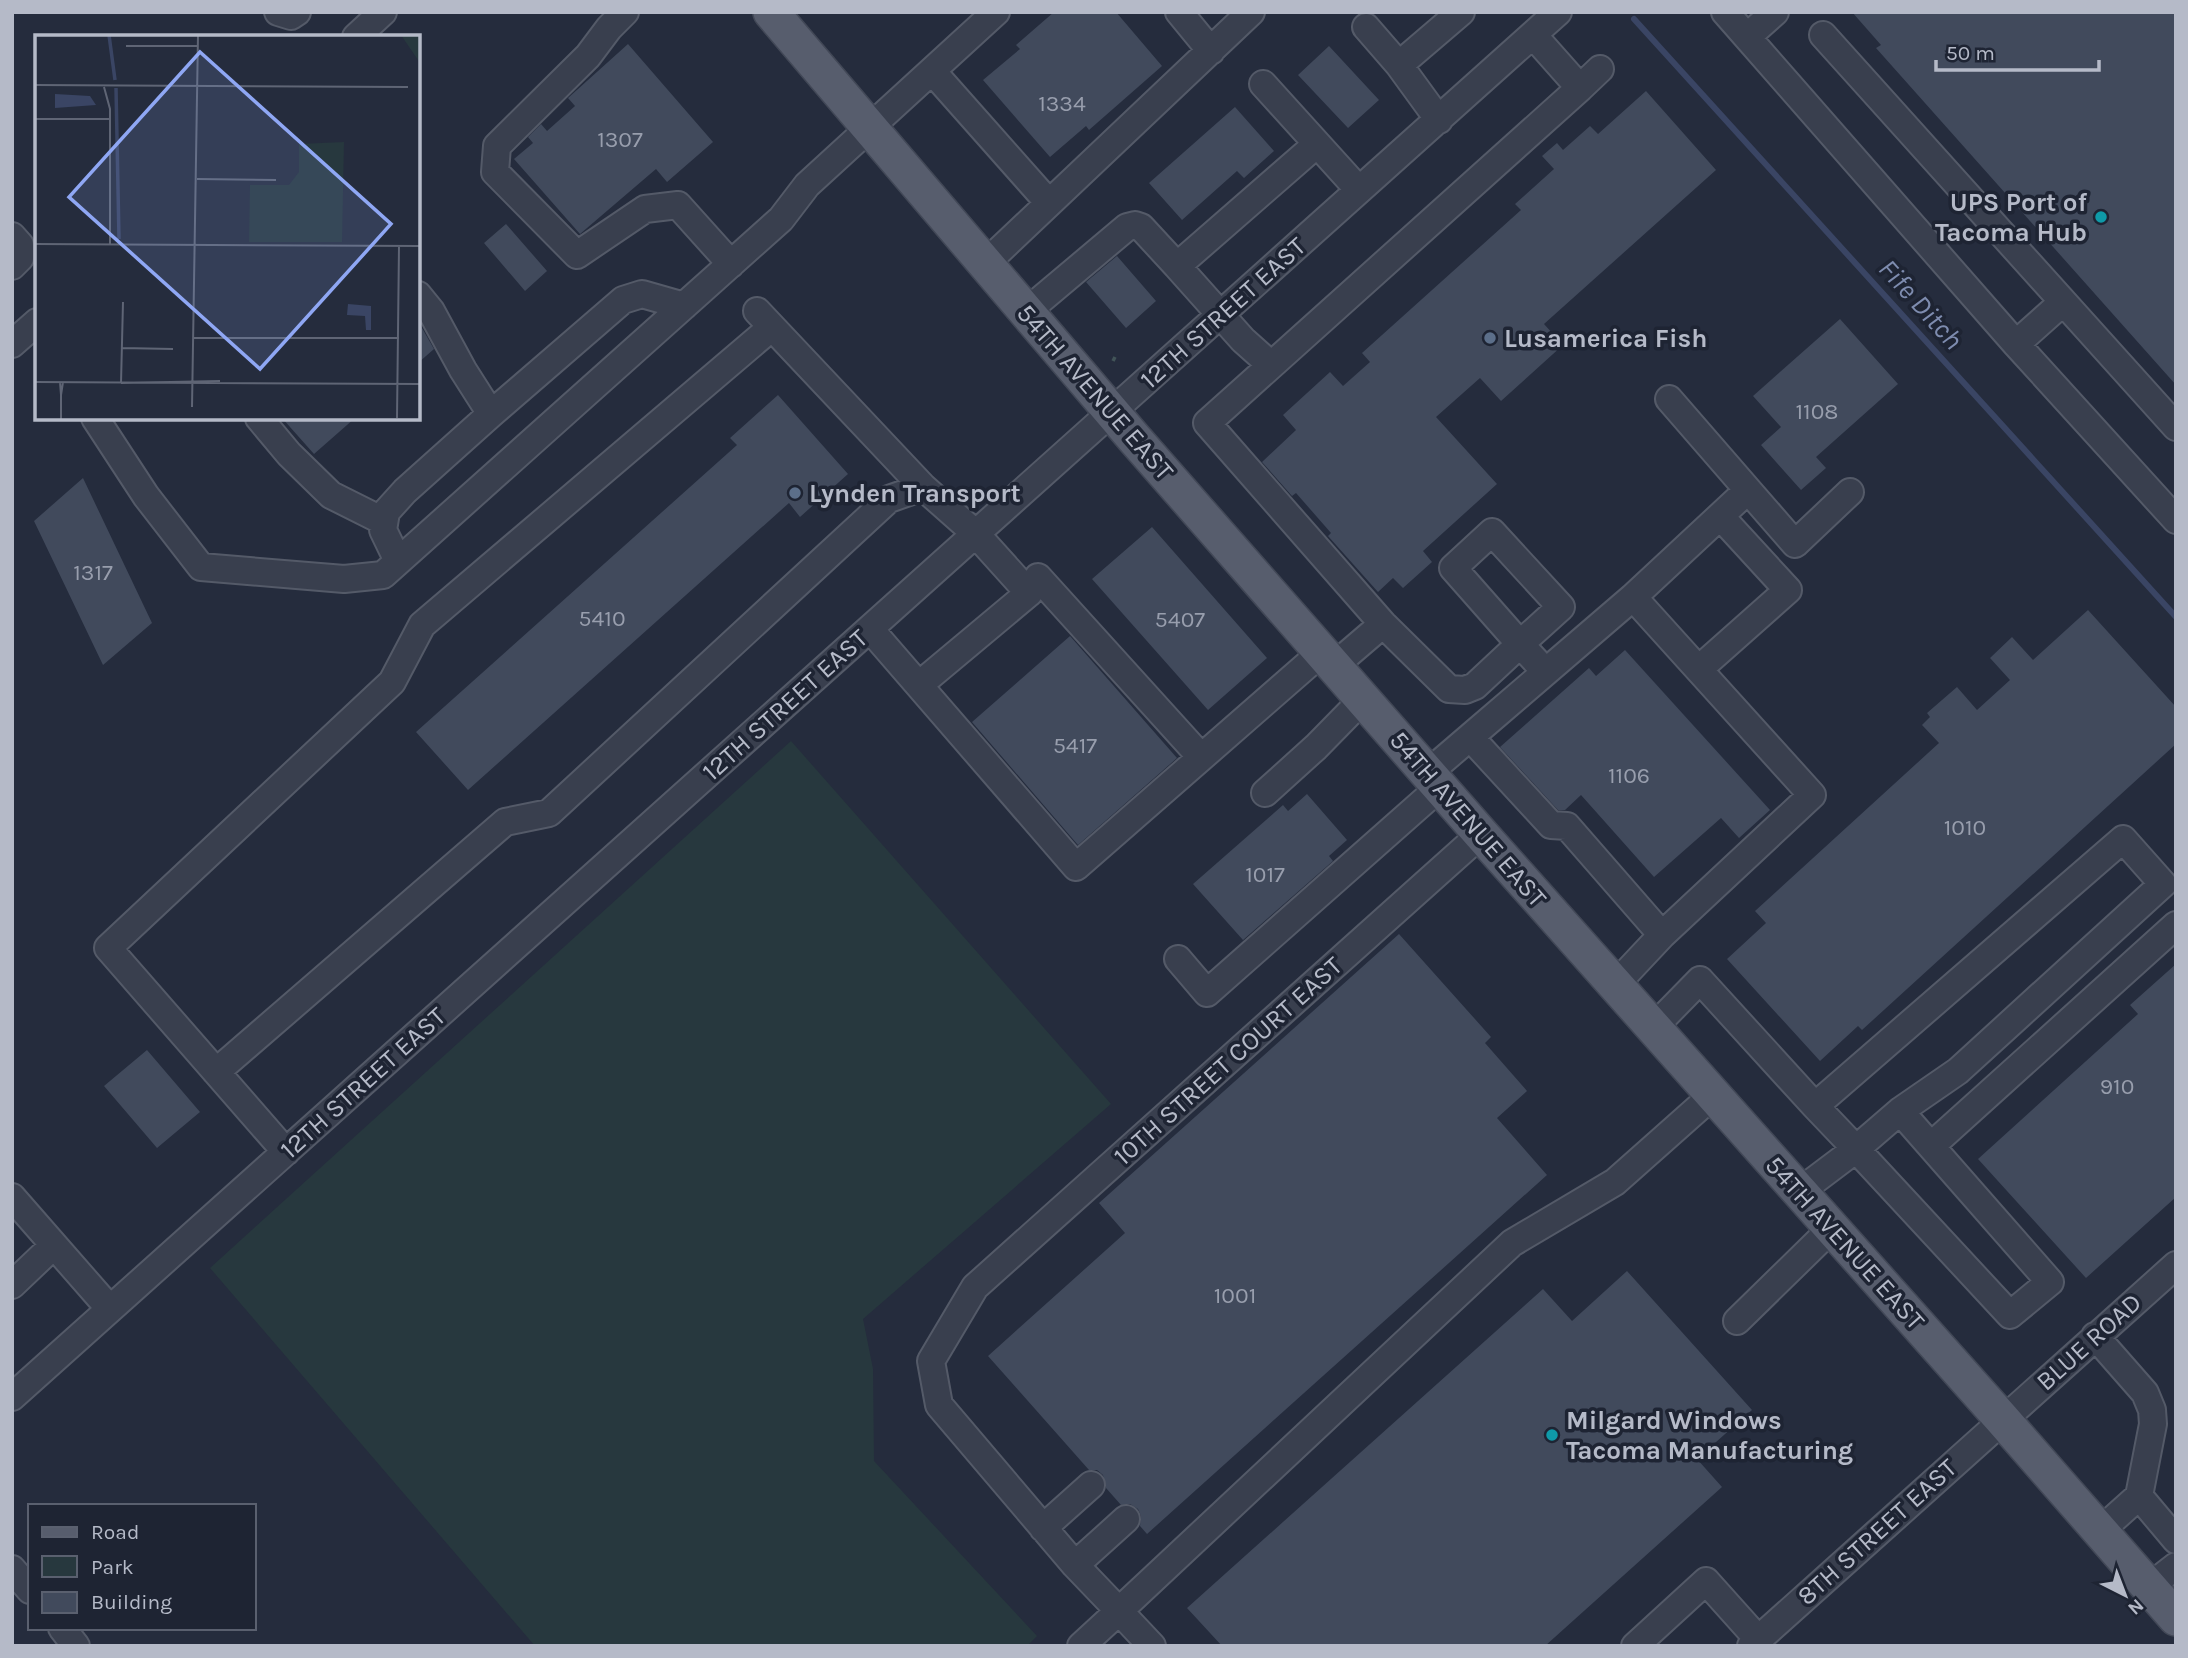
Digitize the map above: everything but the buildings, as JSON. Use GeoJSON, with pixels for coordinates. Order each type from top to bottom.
{"type":"FeatureCollection","features":[{"type":"Feature","properties":{"kind":"main road","name":"54TH AVENUE EAST"},"geometry":{"type":"LineString","coordinates":[[771,12],[1112,412],[1481,834],[2176,1618]]}},
{"type":"Feature","properties":{"kind":"street"},"geometry":{"type":"LineString","coordinates":[[278,12],[291,16],[297,12]]}},
{"type":"Feature","properties":{"kind":"street"},"geometry":{"type":"LineString","coordinates":[[625,12],[588,56],[497,146],[495,172],[576,254],[645,209],[678,205],[731,264]]}},
{"type":"Feature","properties":{"kind":"street"},"geometry":{"type":"LineString","coordinates":[[96,420],[146,496],[201,567],[344,579],[383,575],[781,219],[807,185],[996,12]]}},
{"type":"Feature","properties":{"kind":"street"},"geometry":{"type":"LineString","coordinates":[[1180,12],[1210,51]]}},
{"type":"Feature","properties":{"kind":"street"},"geometry":{"type":"LineString","coordinates":[[985,264],[1251,12]]}},
{"type":"Feature","properties":{"kind":"street"},"geometry":{"type":"LineString","coordinates":[[1399,65],[1461,12]]}},
{"type":"Feature","properties":{"kind":"street","name":"12TH STREET EAST"},"geometry":{"type":"LineString","coordinates":[[12,1397],[1558,12]]}},
{"type":"Feature","properties":{"kind":"street"},"geometry":{"type":"LineString","coordinates":[[1725,12],[2016,344],[2176,520]]}},
{"type":"Feature","properties":{"kind":"street"},"geometry":{"type":"LineString","coordinates":[[1748,37],[1775,12]]}},
{"type":"Feature","properties":{"kind":"street"},"geometry":{"type":"LineString","coordinates":[[358,35],[377,14]]}},
{"type":"Feature","properties":{"kind":"street"},"geometry":{"type":"LineString","coordinates":[[1366,26],[1399,65],[1439,120]]}},
{"type":"Feature","properties":{"kind":"street"},"geometry":{"type":"LineString","coordinates":[[1533,35],[1580,88]]}},
{"type":"Feature","properties":{"kind":"street"},"geometry":{"type":"LineString","coordinates":[[1823,35],[2176,427]]}},
{"type":"Feature","properties":{"kind":"street"},"geometry":{"type":"LineString","coordinates":[[1545,671],[1520,644],[1475,687],[1465,690],[1449,689],[1383,624],[1207,423],[1600,69]]}},
{"type":"Feature","properties":{"kind":"street"},"geometry":{"type":"LineString","coordinates":[[932,71],[1049,203]]}},
{"type":"Feature","properties":{"kind":"street"},"geometry":{"type":"LineString","coordinates":[[1263,84],[1359,191]]}},
{"type":"Feature","properties":{"kind":"street"},"geometry":{"type":"LineString","coordinates":[[1177,266],[1317,144]]}},
{"type":"Feature","properties":{"kind":"street"},"geometry":{"type":"LineString","coordinates":[[1026,312],[1127,227],[1135,225],[1141,227],[1244,340],[1271,365]]}},
{"type":"Feature","properties":{"kind":"street"},"geometry":{"type":"LineString","coordinates":[[12,236],[20,245],[20,258],[12,266]]}},
{"type":"Feature","properties":{"kind":"street"},"geometry":{"type":"LineString","coordinates":[[398,561],[383,530],[386,512],[405,491],[491,414],[623,300],[642,294],[684,306]]}},
{"type":"Feature","properties":{"kind":"street"},"geometry":{"type":"LineString","coordinates":[[420,297],[431,311],[491,414]]}},
{"type":"Feature","properties":{"kind":"street"},"geometry":{"type":"LineString","coordinates":[[2016,344],[2063,302]]}},
{"type":"Feature","properties":{"kind":"street"},"geometry":{"type":"LineString","coordinates":[[286,1152],[108,948],[393,682],[422,625],[764,319],[923,486],[975,533],[1029,593]]}},
{"type":"Feature","properties":{"kind":"street"},"geometry":{"type":"LineString","coordinates":[[12,344],[35,327]]}},
{"type":"Feature","properties":{"kind":"street"},"geometry":{"type":"LineString","coordinates":[[1668,399],[1795,544],[1850,492]]}},
{"type":"Feature","properties":{"kind":"street"},"geometry":{"type":"LineString","coordinates":[[261,420],[289,454],[331,495],[383,521]]}},
{"type":"Feature","properties":{"kind":"street"},"geometry":{"type":"LineString","coordinates":[[216,1072],[505,822],[550,813],[889,499],[923,486]]}},
{"type":"Feature","properties":{"kind":"street"},"geometry":{"type":"LineString","coordinates":[[1178,959],[1207,993],[1434,780],[1470,737],[1633,597],[1748,490]]}},
{"type":"Feature","properties":{"kind":"street"},"geometry":{"type":"LineString","coordinates":[[1699,669],[1788,590],[1721,517]]}},
{"type":"Feature","properties":{"kind":"street"},"geometry":{"type":"LineString","coordinates":[[919,685],[1029,593],[1038,577],[1201,757]]}},
{"type":"Feature","properties":{"kind":"street"},"geometry":{"type":"LineString","coordinates":[[1615,985],[1662,935],[1812,795],[1633,597]]}},
{"type":"Feature","properties":{"kind":"street"},"geometry":{"type":"LineString","coordinates":[[870,628],[1076,867],[1201,757],[1328,659],[1383,624]]}},
{"type":"Feature","properties":{"kind":"street"},"geometry":{"type":"LineString","coordinates":[[1265,793],[1316,747],[1363,699]]}},
{"type":"Feature","properties":{"kind":"street"},"geometry":{"type":"LineString","coordinates":[[1470,737],[1551,825],[1567,826],[1662,935]]}},
{"type":"Feature","properties":{"kind":"street","name":"10TH STREET COURT EAST"},"geometry":{"type":"LineString","coordinates":[[1152,1646],[1075,1565],[939,1405],[931,1361],[975,1287],[1481,834]]}},
{"type":"Feature","properties":{"kind":"street"},"geometry":{"type":"LineString","coordinates":[[1798,1192],[1856,1149],[1900,1111],[1958,1071],[2169,891],[2123,839],[1815,1106]]}},
{"type":"Feature","properties":{"kind":"street"},"geometry":{"type":"LineString","coordinates":[[1931,1146],[2176,925]]}},
{"type":"Feature","properties":{"kind":"street"},"geometry":{"type":"LineString","coordinates":[[1653,1028],[1700,980],[2010,1315],[2050,1282],[1900,1111]]}},
{"type":"Feature","properties":{"kind":"street"},"geometry":{"type":"LineString","coordinates":[[1081,1646],[1512,1243],[1615,1182],[1713,1095]]}},
{"type":"Feature","properties":{"kind":"street"},"geometry":{"type":"LineString","coordinates":[[12,1197],[110,1309]]}},
{"type":"Feature","properties":{"kind":"street"},"geometry":{"type":"LineString","coordinates":[[1737,1321],[1831,1229]]}},
{"type":"Feature","properties":{"kind":"street"},"geometry":{"type":"LineString","coordinates":[[12,1285],[54,1245]]}},
{"type":"Feature","properties":{"kind":"street","name":"BLUE ROAD"},"geometry":{"type":"LineString","coordinates":[[2002,1419],[2176,1265]]}},
{"type":"Feature","properties":{"kind":"street"},"geometry":{"type":"LineString","coordinates":[[2095,1336],[2145,1393],[2152,1410],[2153,1424],[2139,1496],[2100,1531]]}},
{"type":"Feature","properties":{"kind":"street","name":"8TH STREET EAST"},"geometry":{"type":"LineString","coordinates":[[1755,1642],[2002,1419]]}},
{"type":"Feature","properties":{"kind":"street"},"geometry":{"type":"LineString","coordinates":[[1044,1528],[1091,1485]]}},
{"type":"Feature","properties":{"kind":"street"},"geometry":{"type":"LineString","coordinates":[[2139,1496],[2176,1540]]}},
{"type":"Feature","properties":{"kind":"street"},"geometry":{"type":"LineString","coordinates":[[1075,1565],[1126,1519]]}},
{"type":"Feature","properties":{"kind":"street"},"geometry":{"type":"LineString","coordinates":[[2149,1587],[2176,1566]]}},
{"type":"Feature","properties":{"kind":"street"},"geometry":{"type":"LineString","coordinates":[[12,1569],[28,1588]]}},
{"type":"Feature","properties":{"kind":"street"},"geometry":{"type":"LineString","coordinates":[[1635,1646],[1706,1581],[1755,1642]]}},
{"type":"Feature","properties":{"kind":"street"},"geometry":{"type":"LineString","coordinates":[[64,1630],[76,1646]]}},
{"type":"Feature","properties":{"kind":"green space"},"geometry":{"type":"Polygon","coordinates":[[[791,741],[1111,1104],[863,1319],[873,1369],[874,1461],[1037,1636],[1027,1646],[535,1646],[210,1268],[791,741]]]}},
{"type":"Feature","properties":{"kind":"waterway","name":"Fife Ditch"},"geometry":{"type":"LineString","coordinates":[[1634,19],[2176,617]]}},
{"type":"Feature","properties":{"kind":"place","name":"UPS Port of Tacoma Hub"},"geometry":{"type":"Point","coordinates":[2101,217]}},
{"type":"Feature","properties":{"kind":"place","name":"Lusamerica Fish"},"geometry":{"type":"Point","coordinates":[1490,338]}},
{"type":"Feature","properties":{"kind":"place","name":"Lynden Transport"},"geometry":{"type":"Point","coordinates":[795,493]}},
{"type":"Feature","properties":{"kind":"place","name":"Milgard Windows Tacoma Manufacturing"},"geometry":{"type":"Point","coordinates":[1552,1435]}}]}
